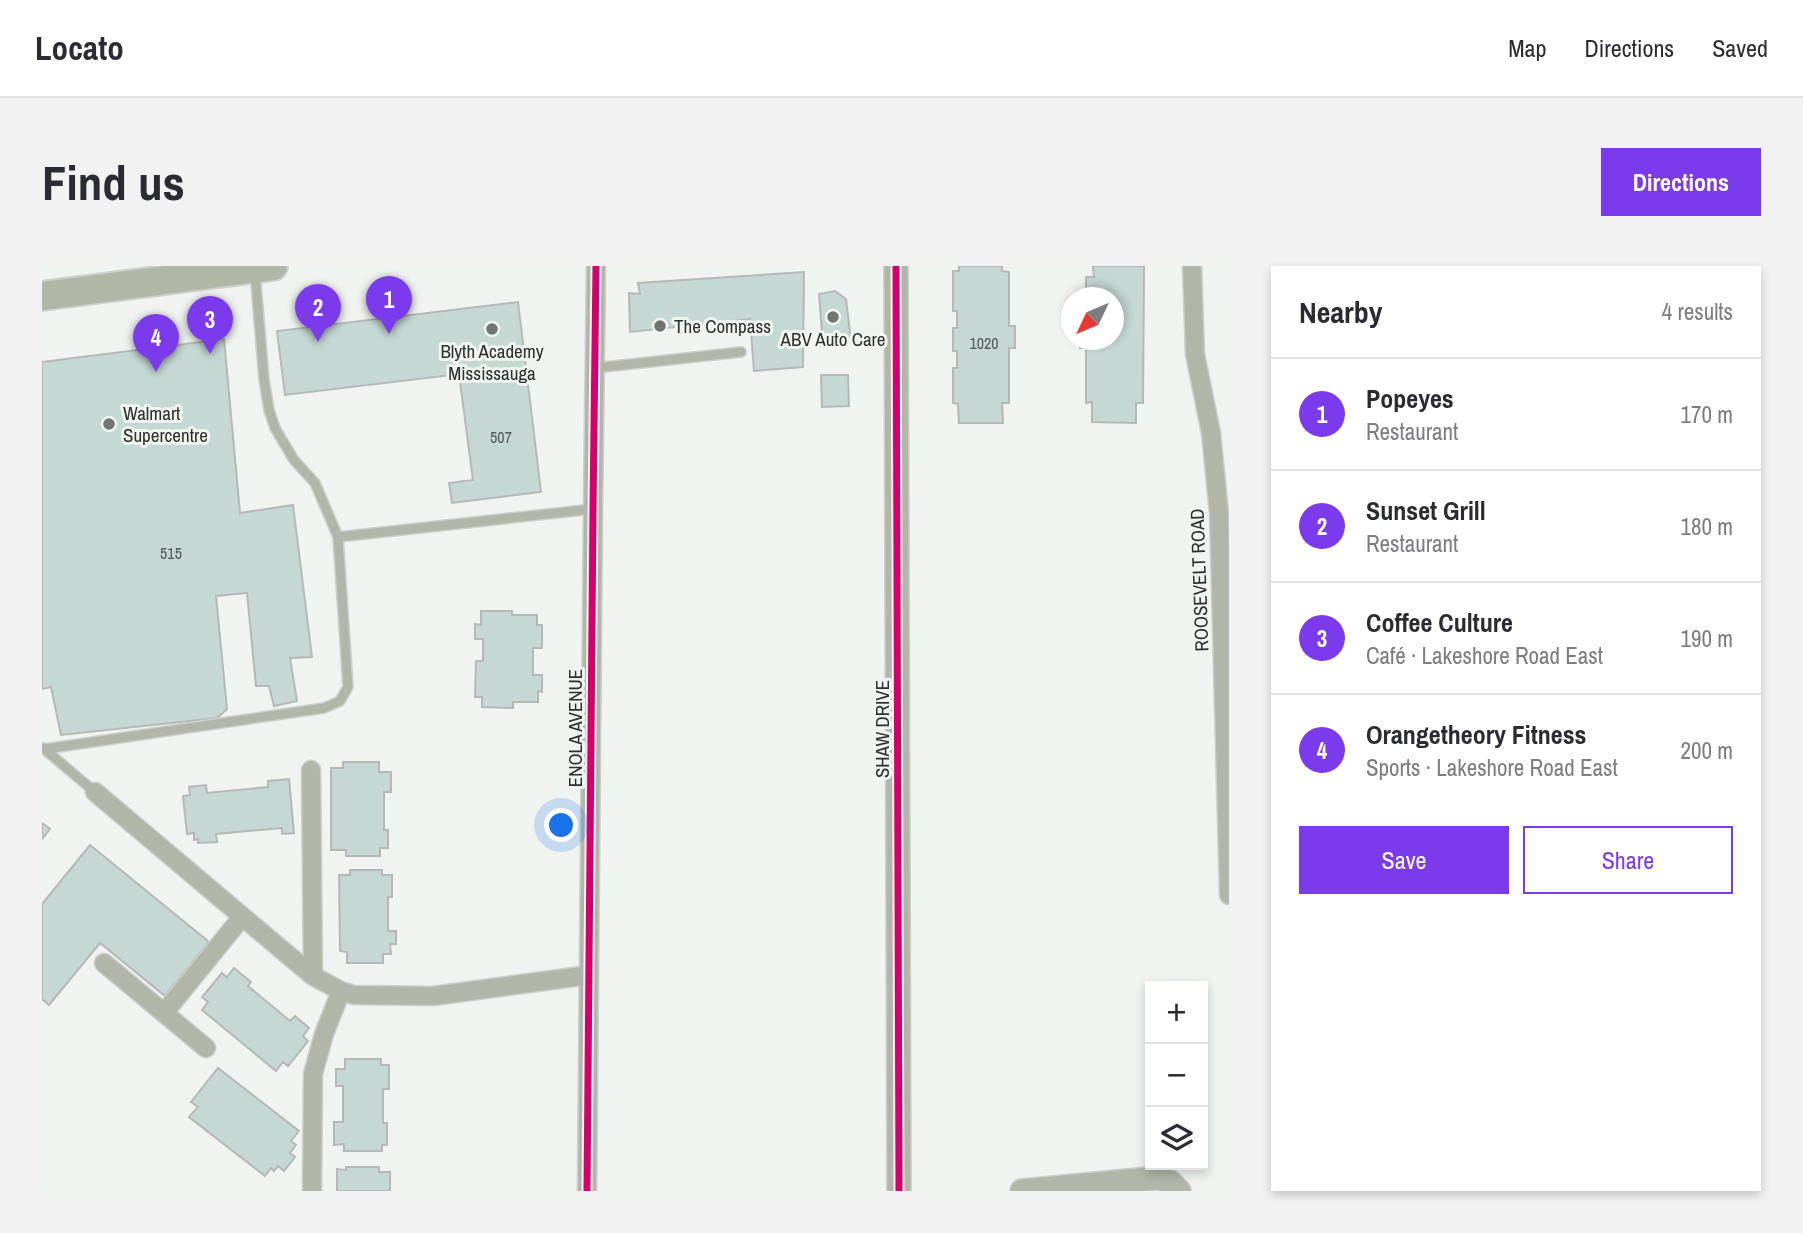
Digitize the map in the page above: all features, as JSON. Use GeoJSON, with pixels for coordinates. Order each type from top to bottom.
{"type":"FeatureCollection","features":[{"type":"Feature","properties":{"kind":"main road"},"geometry":{"type":"LineString","coordinates":[[42,296],[264,267]]}},
{"type":"Feature","properties":{"kind":"street","name":"ENOLA AVENUE"},"geometry":{"type":"LineString","coordinates":[[587,1191],[596,266]]}},
{"type":"Feature","properties":{"kind":"street","name":"SHAW DRIVE"},"geometry":{"type":"LineString","coordinates":[[896,266],[899,1191]]}},
{"type":"Feature","properties":{"kind":"street","name":"ROOSEVELT ROAD"},"geometry":{"type":"LineString","coordinates":[[1192,266],[1195,354],[1211,433],[1219,513],[1229,895]]}},
{"type":"Feature","properties":{"kind":"street"},"geometry":{"type":"LineString","coordinates":[[311,770],[313,976]]}},
{"type":"Feature","properties":{"kind":"street"},"geometry":{"type":"LineString","coordinates":[[95,792],[313,976],[341,991],[354,995],[433,996],[589,975]]}},
{"type":"Feature","properties":{"kind":"street"},"geometry":{"type":"LineString","coordinates":[[164,1013],[242,917]]}},
{"type":"Feature","properties":{"kind":"street"},"geometry":{"type":"LineString","coordinates":[[104,963],[206,1048]]}},
{"type":"Feature","properties":{"kind":"street"},"geometry":{"type":"LineString","coordinates":[[312,1191],[313,1074],[324,1034],[341,991]]}},
{"type":"Feature","properties":{"kind":"street"},"geometry":{"type":"LineString","coordinates":[[1022,1191],[1159,1178],[1170,1182],[1179,1191]]}},
{"type":"Feature","properties":{"kind":"lane"},"geometry":{"type":"LineString","coordinates":[[43,748],[324,708],[340,701],[348,687],[338,537],[315,483],[294,460],[275,428],[269,410],[264,379],[264,267]]}},
{"type":"Feature","properties":{"kind":"lane"},"geometry":{"type":"LineString","coordinates":[[595,368],[741,352]]}},
{"type":"Feature","properties":{"kind":"lane"},"geometry":{"type":"LineString","coordinates":[[338,537],[593,509]]}},
{"type":"Feature","properties":{"kind":"lane"},"geometry":{"type":"LineString","coordinates":[[43,748],[95,792]]}},
{"type":"Feature","properties":{"kind":"building"},"geometry":{"type":"Polygon","coordinates":[[[959,266],[1002,266],[1002,271],[1009,272],[1009,326],[1015,326],[1015,348],[1009,348],[1009,403],[1002,403],[1003,423],[959,423],[958,404],[953,403],[953,368],[957,368],[957,351],[953,351],[953,328],[957,328],[957,311],[953,311],[953,271],[959,271],[959,266]]]}},
{"type":"Feature","properties":{"kind":"building"},"geometry":{"type":"Polygon","coordinates":[[[1093,266],[1144,266],[1143,403],[1136,403],[1136,423],[1092,422],[1092,402],[1086,403],[1086,350],[1124,350],[1124,287],[1086,287],[1086,277],[1094,277],[1093,266]]]}},
{"type":"Feature","properties":{"kind":"building","name":"The Compass"},"geometry":{"type":"Polygon","coordinates":[[[804,272],[803,367],[754,371],[750,319],[630,332],[629,293],[640,294],[638,283],[804,272]]]}},
{"type":"Feature","properties":{"kind":"building"},"geometry":{"type":"Polygon","coordinates":[[[835,291],[846,299],[851,341],[821,346],[819,294],[835,291]]]}},
{"type":"Feature","properties":{"kind":"building"},"geometry":{"type":"Polygon","coordinates":[[[518,302],[541,492],[452,503],[449,483],[473,480],[459,374],[285,395],[277,331],[518,302]]]}},
{"type":"Feature","properties":{"kind":"building"},"geometry":{"type":"Polygon","coordinates":[[[224,339],[240,513],[293,505],[312,657],[290,658],[297,701],[274,706],[269,686],[256,686],[247,593],[216,596],[227,709],[217,718],[61,735],[51,687],[42,689],[42,362],[224,339]]]}},
{"type":"Feature","properties":{"kind":"building"},"geometry":{"type":"Polygon","coordinates":[[[821,375],[848,375],[849,406],[822,407],[821,375]]]}},
{"type":"Feature","properties":{"kind":"building"},"geometry":{"type":"Polygon","coordinates":[[[481,611],[512,611],[512,615],[537,615],[537,625],[542,625],[542,648],[533,648],[533,675],[542,675],[542,692],[538,691],[538,702],[513,702],[513,708],[482,707],[482,697],[475,697],[476,661],[483,661],[483,639],[475,639],[475,624],[481,625],[481,611]]]}},
{"type":"Feature","properties":{"kind":"building"},"geometry":{"type":"Polygon","coordinates":[[[343,762],[379,762],[379,772],[391,772],[391,792],[384,792],[384,830],[388,830],[388,848],[380,848],[380,856],[346,856],[346,850],[331,850],[331,768],[343,768],[343,762]]]}},
{"type":"Feature","properties":{"kind":"building"},"geometry":{"type":"Polygon","coordinates":[[[289,779],[294,833],[282,834],[282,828],[216,834],[217,842],[198,843],[198,839],[194,840],[194,833],[187,834],[183,796],[190,795],[189,787],[206,785],[207,793],[268,787],[268,781],[289,779]]]}},
{"type":"Feature","properties":{"kind":"building"},"geometry":{"type":"Polygon","coordinates":[[[42,823],[50,829],[42,839],[42,823]]]}},
{"type":"Feature","properties":{"kind":"building"},"geometry":{"type":"Polygon","coordinates":[[[90,845],[209,942],[165,996],[100,943],[49,1005],[42,999],[42,904],[90,845]]]}},
{"type":"Feature","properties":{"kind":"building"},"geometry":{"type":"Polygon","coordinates":[[[350,870],[382,870],[382,875],[392,875],[392,897],[388,897],[388,931],[396,931],[396,944],[390,944],[391,954],[383,954],[383,963],[347,963],[347,952],[340,951],[339,875],[350,875],[350,870]]]}},
{"type":"Feature","properties":{"kind":"building"},"geometry":{"type":"Polygon","coordinates":[[[234,968],[251,982],[248,986],[290,1021],[295,1016],[309,1028],[303,1036],[308,1041],[288,1066],[283,1062],[276,1071],[202,1010],[208,1002],[202,997],[222,973],[227,977],[234,968]]]}},
{"type":"Feature","properties":{"kind":"building"},"geometry":{"type":"Polygon","coordinates":[[[345,1059],[381,1059],[381,1065],[389,1065],[389,1089],[383,1089],[383,1123],[387,1123],[387,1145],[382,1145],[382,1151],[344,1151],[344,1144],[334,1145],[334,1122],[343,1122],[343,1086],[336,1086],[336,1069],[345,1069],[345,1059]]]}},
{"type":"Feature","properties":{"kind":"building"},"geometry":{"type":"Polygon","coordinates":[[[218,1068],[299,1131],[291,1141],[296,1145],[290,1153],[295,1157],[284,1171],[278,1166],[274,1171],[271,1168],[265,1176],[189,1117],[198,1107],[191,1102],[218,1068]]]}},
{"type":"Feature","properties":{"kind":"building"},"geometry":{"type":"Polygon","coordinates":[[[346,1167],[379,1167],[379,1172],[390,1172],[390,1191],[337,1191],[337,1169],[346,1170],[346,1167]]]}},
{"type":"Feature","properties":{"kind":"cycle path"},"geometry":{"type":"LineString","coordinates":[[587,1191],[596,266]]}},
{"type":"Feature","properties":{"kind":"cycle path"},"geometry":{"type":"LineString","coordinates":[[896,266],[899,1191]]}},
{"type":"Feature","properties":{"kind":"place","name":"ABV Auto Care"},"geometry":{"type":"Point","coordinates":[833,317]}},
{"type":"Feature","properties":{"kind":"place","name":"The Compass"},"geometry":{"type":"Point","coordinates":[660,326]}},
{"type":"Feature","properties":{"kind":"place","name":"Blyth Academy Mississauga"},"geometry":{"type":"Point","coordinates":[492,329]}},
{"type":"Feature","properties":{"kind":"place","name":"Popeyes"},"geometry":{"type":"Point","coordinates":[389,334]}},
{"type":"Feature","properties":{"kind":"place","name":"Sunset Grill"},"geometry":{"type":"Point","coordinates":[318,342]}},
{"type":"Feature","properties":{"kind":"place","name":"Coffee Culture"},"geometry":{"type":"Point","coordinates":[210,354]}},
{"type":"Feature","properties":{"kind":"place","name":"Orangetheory Fitness"},"geometry":{"type":"Point","coordinates":[156,372]}},
{"type":"Feature","properties":{"kind":"place","name":"Walmart Supercentre"},"geometry":{"type":"Point","coordinates":[109,424]}}]}
